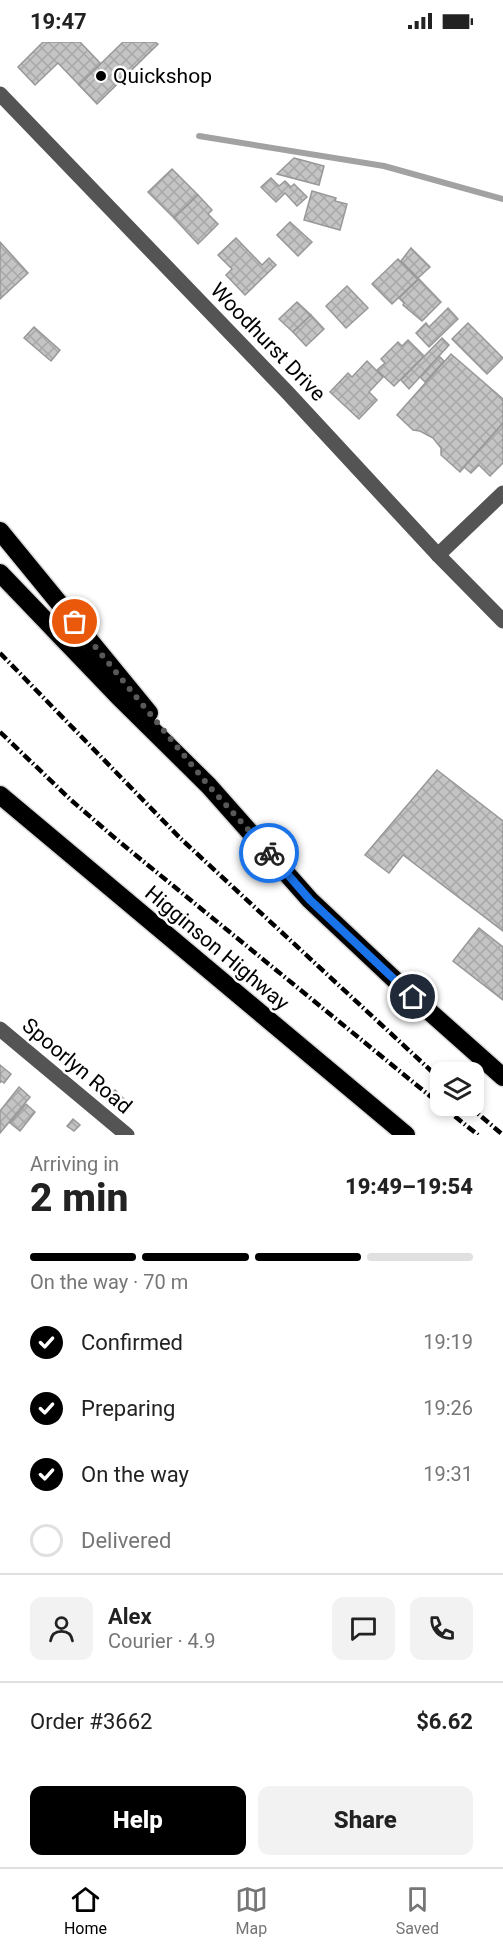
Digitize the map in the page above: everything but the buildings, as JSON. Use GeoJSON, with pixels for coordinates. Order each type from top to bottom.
{"type":"FeatureCollection","features":[{"type":"Feature","properties":{"kind":"highway"},"geometry":{"type":"LineString","coordinates":[[0,531],[209,786],[310,900],[413,997],[503,1077]]}},
{"type":"Feature","properties":{"kind":"highway"},"geometry":{"type":"LineString","coordinates":[[0,573],[118,696],[209,786]]}},
{"type":"Feature","properties":{"kind":"highway","name":"Higginson Highway"},"geometry":{"type":"LineString","coordinates":[[0,795],[406,1135]]}},
{"type":"Feature","properties":{"kind":"street","name":"Woodhurst Drive"},"geometry":{"type":"LineString","coordinates":[[0,94],[287,392],[438,555],[503,621]]}},
{"type":"Feature","properties":{"kind":"street"},"geometry":{"type":"LineString","coordinates":[[438,555],[503,493]]}},
{"type":"Feature","properties":{"kind":"street","name":"Spoorlyn Road"},"geometry":{"type":"LineString","coordinates":[[0,1029],[127,1135]]}},
{"type":"Feature","properties":{"kind":"waterway"},"geometry":{"type":"LineString","coordinates":[[199,136],[384,166],[503,199]]}},
{"type":"Feature","properties":{"kind":"railway"},"geometry":{"type":"LineString","coordinates":[[0,653],[180,838],[430,1070]]}},
{"type":"Feature","properties":{"kind":"railway"},"geometry":{"type":"LineString","coordinates":[[0,732],[71,800],[116,839],[430,1096]]}},
{"type":"Feature","properties":{"kind":"railway"},"geometry":{"type":"LineString","coordinates":[[454,1116],[478,1135]]}},
{"type":"Feature","properties":{"kind":"railway"},"geometry":{"type":"LineString","coordinates":[[481,1116],[503,1135]]}},
{"type":"Feature","properties":{"kind":"way so far"},"geometry":{"type":"LineString","coordinates":[[75,622],[209,786],[269,853]]}},
{"type":"Feature","properties":{"kind":"place","name":"Quickshop"},"geometry":{"type":"Point","coordinates":[101,76]}},
{"type":"Feature","properties":{"kind":"route"},"geometry":{"type":"LineString","coordinates":[[269,853],[310,900],[413,997]]}}]}
